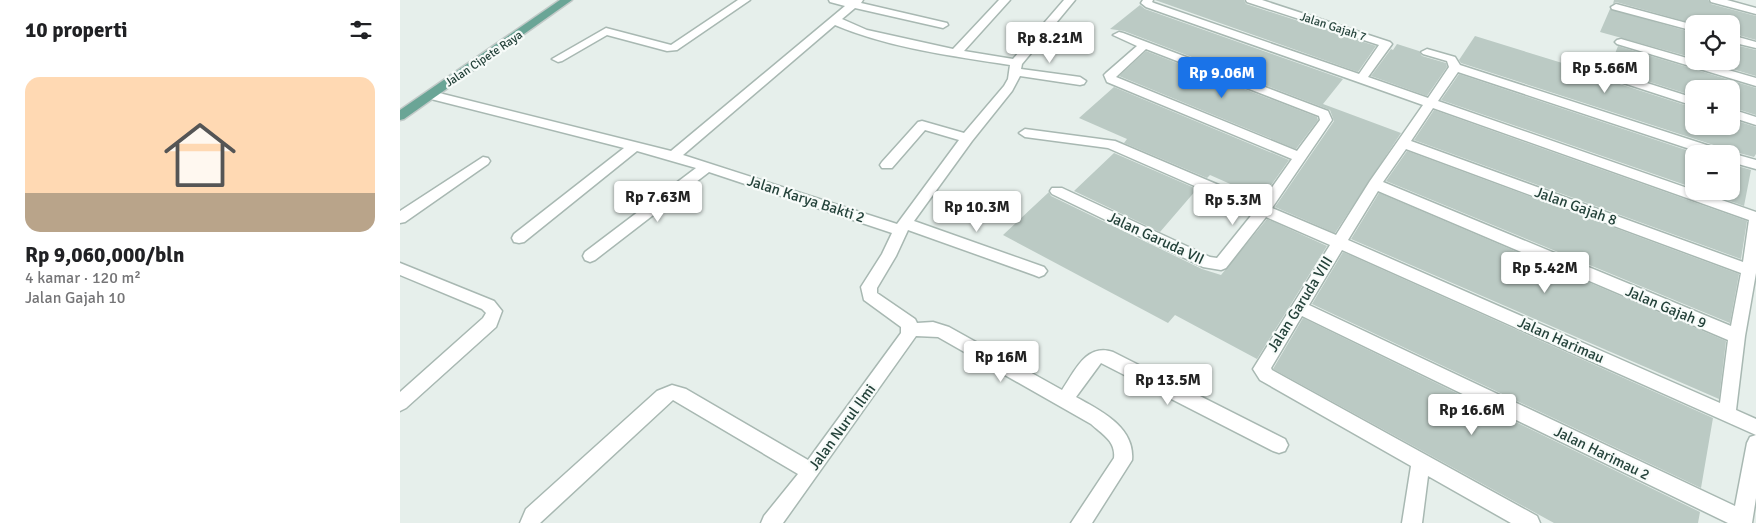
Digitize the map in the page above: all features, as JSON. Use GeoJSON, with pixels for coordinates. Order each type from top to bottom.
{"type":"FeatureCollection","features":[{"type":"Feature","properties":{"kind":"main road","name":"Jalan Cipete Raya"},"geometry":{"type":"LineString","coordinates":[[400,116],[567,0]]}},
{"type":"Feature","properties":{"kind":"street"},"geometry":{"type":"LineString","coordinates":[[558,59],[606,31],[667,48],[675,47],[745,0]]}},
{"type":"Feature","properties":{"kind":"street"},"geometry":{"type":"LineString","coordinates":[[834,0],[863,3],[943,25]]}},
{"type":"Feature","properties":{"kind":"street"},"geometry":{"type":"LineString","coordinates":[[956,53],[1006,0]]}},
{"type":"Feature","properties":{"kind":"street"},"geometry":{"type":"LineString","coordinates":[[1070,0],[1016,68],[1014,80],[967,138],[902,226],[889,256],[869,287],[868,293],[909,324],[910,330],[938,330],[1097,418],[1119,437],[1124,449],[1123,460],[1081,523]]}},
{"type":"Feature","properties":{"kind":"street"},"geometry":{"type":"LineString","coordinates":[[1148,0],[1146,3],[1150,5],[1756,217]]}},
{"type":"Feature","properties":{"kind":"street","name":"Jalan Gajah 7"},"geometry":{"type":"LineString","coordinates":[[1251,0],[1386,44],[1361,80]]}},
{"type":"Feature","properties":{"kind":"street"},"geometry":{"type":"LineString","coordinates":[[1715,0],[1756,12]]}},
{"type":"Feature","properties":{"kind":"street"},"geometry":{"type":"LineString","coordinates":[[673,156],[834,20],[863,3]]}},
{"type":"Feature","properties":{"kind":"street"},"geometry":{"type":"LineString","coordinates":[[1616,7],[1685,26]]}},
{"type":"Feature","properties":{"kind":"street"},"geometry":{"type":"LineString","coordinates":[[834,20],[864,33],[1080,82]]}},
{"type":"Feature","properties":{"kind":"street"},"geometry":{"type":"LineString","coordinates":[[1119,36],[1143,46],[1111,74],[1111,79],[1301,158]]}},
{"type":"Feature","properties":{"kind":"street"},"geometry":{"type":"LineString","coordinates":[[1740,41],[1756,45]]}},
{"type":"Feature","properties":{"kind":"street"},"geometry":{"type":"LineString","coordinates":[[1621,42],[1756,82]]}},
{"type":"Feature","properties":{"kind":"street","name":"Jalan Garuda VII"},"geometry":{"type":"LineString","coordinates":[[1057,191],[1212,264],[1224,261],[1264,210],[1326,120],[1324,114],[1143,46]]}},
{"type":"Feature","properties":{"kind":"street"},"geometry":{"type":"LineString","coordinates":[[1426,52],[1451,59],[1455,67],[1693,145]]}},
{"type":"Feature","properties":{"kind":"street","name":"Jalan Garuda VIII"},"geometry":{"type":"LineString","coordinates":[[1421,462],[1266,375],[1261,366],[1375,184],[1455,67]]}},
{"type":"Feature","properties":{"kind":"street"},"geometry":{"type":"LineString","coordinates":[[1606,74],[1685,99]]}},
{"type":"Feature","properties":{"kind":"street","name":"Jalan Karya Bakti 2"},"geometry":{"type":"LineString","coordinates":[[431,95],[673,156],[902,226],[1039,271]]}},
{"type":"Feature","properties":{"kind":"street"},"geometry":{"type":"LineString","coordinates":[[1740,116],[1756,121]]}},
{"type":"Feature","properties":{"kind":"street"},"geometry":{"type":"LineString","coordinates":[[887,165],[922,125],[967,138]]}},
{"type":"Feature","properties":{"kind":"street","name":"Jalan Harimau"},"geometry":{"type":"LineString","coordinates":[[1025,133],[1110,144],[1338,242],[1756,427]]}},
{"type":"Feature","properties":{"kind":"street","name":"Jalan Gajah 8"},"geometry":{"type":"LineString","coordinates":[[1402,143],[1750,270]]}},
{"type":"Feature","properties":{"kind":"street"},"geometry":{"type":"LineString","coordinates":[[519,238],[635,146]]}},
{"type":"Feature","properties":{"kind":"street"},"geometry":{"type":"LineString","coordinates":[[1740,160],[1756,165]]}},
{"type":"Feature","properties":{"kind":"street"},"geometry":{"type":"LineString","coordinates":[[400,218],[483,162]]}},
{"type":"Feature","properties":{"kind":"street"},"geometry":{"type":"LineString","coordinates":[[590,256],[707,167]]}},
{"type":"Feature","properties":{"kind":"street","name":"Jalan Gajah 9"},"geometry":{"type":"LineString","coordinates":[[1375,184],[1737,336]]}},
{"type":"Feature","properties":{"kind":"street"},"geometry":{"type":"LineString","coordinates":[[1727,414],[1737,336],[1750,270],[1756,221]]}},
{"type":"Feature","properties":{"kind":"street"},"geometry":{"type":"LineString","coordinates":[[400,269],[488,305],[494,311],[490,322],[400,402]]}},
{"type":"Feature","properties":{"kind":"street","name":"Jalan Harimau 2"},"geometry":{"type":"LineString","coordinates":[[1299,307],[1743,522]]}},
{"type":"Feature","properties":{"kind":"street","name":"Jalan Nurul Ilmi"},"geometry":{"type":"LineString","coordinates":[[772,523],[909,334],[910,330]]}},
{"type":"Feature","properties":{"kind":"street"},"geometry":{"type":"LineString","coordinates":[[1064,400],[1094,359],[1099,356],[1107,357],[1280,445]]}},
{"type":"Feature","properties":{"kind":"street"},"geometry":{"type":"LineString","coordinates":[[530,523],[533,516],[656,402],[672,392],[680,394],[810,471]]}},
{"type":"Feature","properties":{"kind":"street"},"geometry":{"type":"LineString","coordinates":[[1743,522],[1756,443]]}},
{"type":"Feature","properties":{"kind":"street"},"geometry":{"type":"LineString","coordinates":[[1412,523],[1421,462],[1530,523]]}},
{"type":"Feature","properties":{"kind":"building"},"geometry":{"type":"Polygon","coordinates":[[[1155,0],[1244,0],[1246,4],[1376,46],[1358,72],[1155,0]]]}},
{"type":"Feature","properties":{"kind":"building"},"geometry":{"type":"Polygon","coordinates":[[[1614,0],[1708,0],[1711,4],[1756,16],[1756,40],[1740,36],[1740,15],[1685,15],[1685,21],[1616,2],[1613,4],[1614,0]]]}},
{"type":"Feature","properties":{"kind":"building"},"geometry":{"type":"Polygon","coordinates":[[[1140,5],[1145,9],[1343,79],[1323,104],[1401,133],[1335,233],[1275,207],[1334,121],[1330,110],[1124,31],[1110,29],[1140,5]]]}},
{"type":"Feature","properties":{"kind":"building"},"geometry":{"type":"Polygon","coordinates":[[[1610,9],[1685,30],[1685,56],[1600,32],[1610,9]]]}},
{"type":"Feature","properties":{"kind":"building"},"geometry":{"type":"Polygon","coordinates":[[[1475,36],[1598,74],[1601,78],[1685,105],[1685,135],[1740,135],[1740,122],[1756,127],[1756,154],[1754,157],[1740,153],[1740,145],[1714,145],[1461,63],[1459,60],[1475,36]]]}},
{"type":"Feature","properties":{"kind":"building"},"geometry":{"type":"Polygon","coordinates":[[[1397,44],[1419,51],[1422,56],[1446,63],[1447,67],[1427,96],[1371,76],[1391,49],[1393,50],[1397,44]]]}},
{"type":"Feature","properties":{"kind":"building"},"geometry":{"type":"Polygon","coordinates":[[[1618,46],[1685,66],[1685,70],[1697,70],[1730,80],[1685,80],[1685,93],[1609,69],[1618,46]]]}},
{"type":"Feature","properties":{"kind":"building"},"geometry":{"type":"Polygon","coordinates":[[[1740,46],[1756,50],[1756,76],[1736,70],[1740,70],[1740,46]]]}},
{"type":"Feature","properties":{"kind":"building"},"geometry":{"type":"Polygon","coordinates":[[[1146,51],[1317,117],[1318,120],[1296,149],[1119,76],[1146,51]]]}},
{"type":"Feature","properties":{"kind":"building"},"geometry":{"type":"Polygon","coordinates":[[[1459,74],[1685,150],[1685,185],[1441,100],[1459,74]]]}},
{"type":"Feature","properties":{"kind":"building"},"geometry":{"type":"Polygon","coordinates":[[[1740,83],[1756,88],[1756,115],[1740,110],[1740,83]]]}},
{"type":"Feature","properties":{"kind":"building"},"geometry":{"type":"Polygon","coordinates":[[[1114,87],[1289,160],[1262,198],[1210,175],[1207,178],[1124,143],[1127,139],[1079,118],[1114,87]]]}},
{"type":"Feature","properties":{"kind":"building"},"geometry":{"type":"Polygon","coordinates":[[[1434,110],[1747,221],[1741,259],[1414,140],[1434,110]]]}},
{"type":"Feature","properties":{"kind":"building"},"geometry":{"type":"Polygon","coordinates":[[[1407,151],[1739,274],[1730,323],[1386,181],[1407,151]]]}},
{"type":"Feature","properties":{"kind":"building"},"geometry":{"type":"Polygon","coordinates":[[[1114,153],[1197,189],[1160,232],[1074,191],[1114,153]]]}},
{"type":"Feature","properties":{"kind":"building"},"geometry":{"type":"Polygon","coordinates":[[[1740,167],[1751,170],[1744,206],[1727,200],[1740,200],[1740,167]]]}},
{"type":"Feature","properties":{"kind":"building"},"geometry":{"type":"Polygon","coordinates":[[[1049,192],[1051,196],[1202,269],[1221,275],[1267,219],[1327,246],[1257,359],[1175,315],[1168,323],[1003,235],[1049,192]]]}},
{"type":"Feature","properties":{"kind":"building"},"geometry":{"type":"Polygon","coordinates":[[[1379,193],[1726,341],[1719,399],[1351,239],[1379,193]]]}},
{"type":"Feature","properties":{"kind":"building"},"geometry":{"type":"Polygon","coordinates":[[[1343,252],[1713,418],[1701,488],[1312,304],[1343,252]]]}},
{"type":"Feature","properties":{"kind":"building"},"geometry":{"type":"Polygon","coordinates":[[[1303,318],[1700,512],[1698,523],[1554,523],[1273,369],[1303,318]]]}}]}
